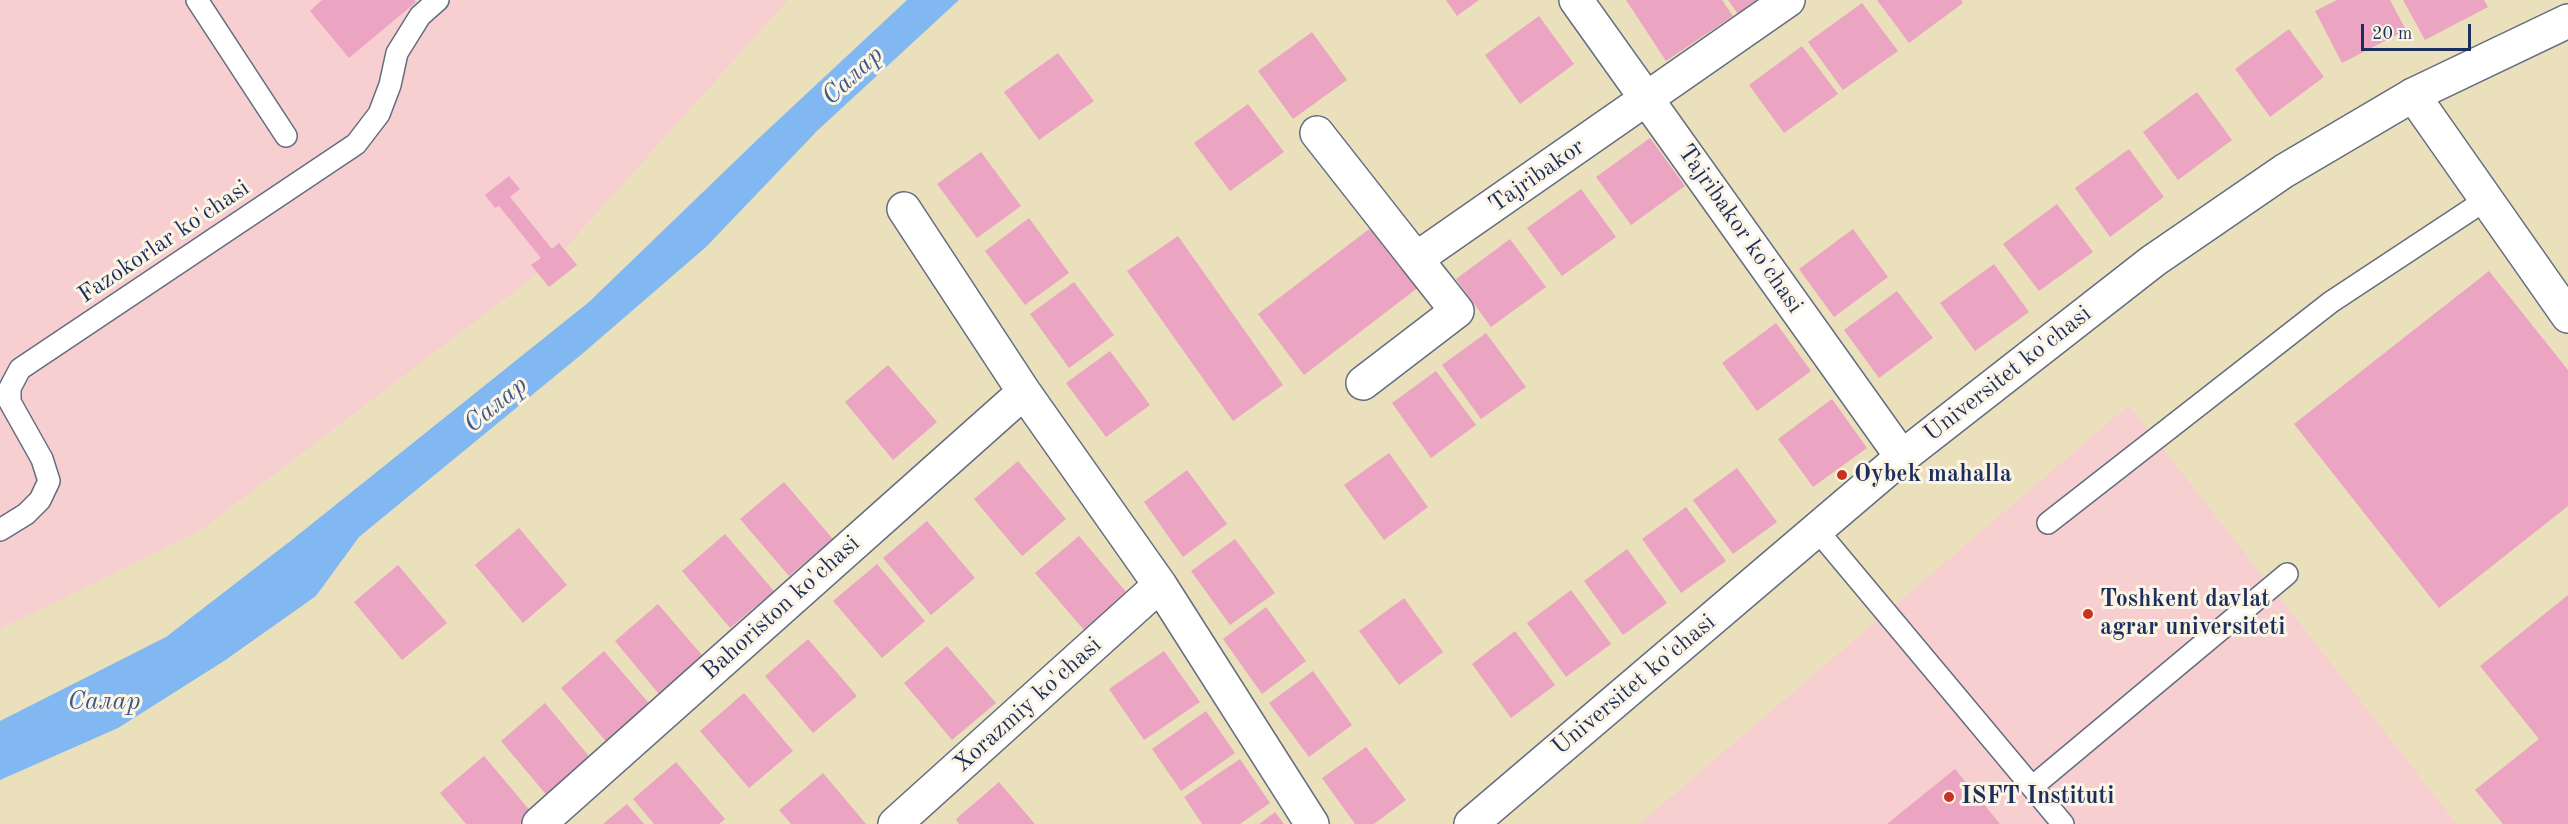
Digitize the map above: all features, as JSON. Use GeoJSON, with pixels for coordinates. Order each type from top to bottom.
{"type":"FeatureCollection","features":[{"type":"Feature","properties":{"kind":"street","name":"Tajribakor ko'chasi"},"geometry":{"type":"LineString","coordinates":[[1576,0],[1902,457]]}},
{"type":"Feature","properties":{"kind":"street","name":"Tajribakor"},"geometry":{"type":"LineString","coordinates":[[1416,259],[1788,0]]}},
{"type":"Feature","properties":{"kind":"street","name":"Universitet ko'chasi"},"geometry":{"type":"LineString","coordinates":[[1471,824],[1902,457],[2153,261],[2284,171],[2413,94],[2568,21]]}},
{"type":"Feature","properties":{"kind":"street"},"geometry":{"type":"LineString","coordinates":[[2413,94],[2568,316]]}},
{"type":"Feature","properties":{"kind":"street"},"geometry":{"type":"LineString","coordinates":[[1317,133],[1457,312],[1363,383]]}},
{"type":"Feature","properties":{"kind":"street"},"geometry":{"type":"LineString","coordinates":[[904,209],[1024,392],[1160,585],[1312,824]]}},
{"type":"Feature","properties":{"kind":"street","name":"Bahoriston ko'chasi"},"geometry":{"type":"LineString","coordinates":[[539,824],[1024,392]]}},
{"type":"Feature","properties":{"kind":"street","name":"Xorazmiy ko'chasi"},"geometry":{"type":"LineString","coordinates":[[895,824],[1160,585]]}},
{"type":"Feature","properties":{"kind":"lane"},"geometry":{"type":"LineString","coordinates":[[197,0],[286,136]]}},
{"type":"Feature","properties":{"kind":"lane","name":"Fazokorlar ko'chasi"},"geometry":{"type":"LineString","coordinates":[[0,530],[26,514],[40,500],[49,481],[42,459],[10,402],[10,388],[20,369],[356,144],[379,114],[390,85],[397,53],[420,16],[438,0]]}},
{"type":"Feature","properties":{"kind":"lane"},"geometry":{"type":"LineString","coordinates":[[2048,523],[2331,302],[2487,199]]}},
{"type":"Feature","properties":{"kind":"lane"},"geometry":{"type":"LineString","coordinates":[[1817,530],[2062,824]]}},
{"type":"Feature","properties":{"kind":"lane"},"geometry":{"type":"LineString","coordinates":[[2032,788],[2287,574]]}},
{"type":"Feature","properties":{"kind":"shaded area"},"geometry":{"type":"Polygon","coordinates":[[[0,0],[788,0],[552,263],[201,530],[0,629],[0,0]]]}},
{"type":"Feature","properties":{"kind":"shaded area","name":"Toshkent davlat agrar universiteti"},"geometry":{"type":"Polygon","coordinates":[[[2129,405],[2457,824],[1639,824],[2129,405]]]}},
{"type":"Feature","properties":{"kind":"water","name":"Салар"},"geometry":{"type":"Polygon","coordinates":[[[907,0],[959,0],[818,130],[706,247],[582,354],[359,537],[316,596],[224,661],[118,728],[0,780],[0,721],[166,637],[293,539],[589,302],[759,138],[907,0]]]}},
{"type":"Feature","properties":{"kind":"building"},"geometry":{"type":"Polygon","coordinates":[[[322,0],[414,0],[416,2],[349,58],[310,11],[322,0]]]}},
{"type":"Feature","properties":{"kind":"building"},"geometry":{"type":"Polygon","coordinates":[[[1446,0],[1479,0],[1457,16],[1446,0]]]}},
{"type":"Feature","properties":{"kind":"building"},"geometry":{"type":"Polygon","coordinates":[[[1626,0],[1722,0],[1733,16],[1666,61],[1626,0]]]}},
{"type":"Feature","properties":{"kind":"building"},"geometry":{"type":"Polygon","coordinates":[[[1728,0],[1759,0],[1738,14],[1728,0]]]}},
{"type":"Feature","properties":{"kind":"building"},"geometry":{"type":"Polygon","coordinates":[[[1877,0],[1961,0],[1963,3],[1909,43],[1877,0]]]}},
{"type":"Feature","properties":{"kind":"building"},"geometry":{"type":"Polygon","coordinates":[[[2337,0],[2390,0],[2406,30],[2342,63],[2315,11],[2337,0]]]}},
{"type":"Feature","properties":{"kind":"building"},"geometry":{"type":"Polygon","coordinates":[[[2403,0],[2484,0],[2488,7],[2425,40],[2403,0]]]}},
{"type":"Feature","properties":{"kind":"building"},"geometry":{"type":"Polygon","coordinates":[[[1862,3],[1898,51],[1843,90],[1808,42],[1862,3]]]}},
{"type":"Feature","properties":{"kind":"building"},"geometry":{"type":"Polygon","coordinates":[[[1539,16],[1574,64],[1520,104],[1485,55],[1539,16]]]}},
{"type":"Feature","properties":{"kind":"building"},"geometry":{"type":"Polygon","coordinates":[[[2289,29],[2324,77],[2270,117],[2235,69],[2289,29]]]}},
{"type":"Feature","properties":{"kind":"building"},"geometry":{"type":"Polygon","coordinates":[[[1312,32],[1347,80],[1293,119],[1258,71],[1312,32]]]}},
{"type":"Feature","properties":{"kind":"building"},"geometry":{"type":"Polygon","coordinates":[[[1802,46],[1838,94],[1784,133],[1749,85],[1802,46]]]}},
{"type":"Feature","properties":{"kind":"building"},"geometry":{"type":"Polygon","coordinates":[[[1058,53],[1094,101],[1039,140],[1004,92],[1058,53]]]}},
{"type":"Feature","properties":{"kind":"building"},"geometry":{"type":"Polygon","coordinates":[[[2197,92],[2232,140],[2178,180],[2143,132],[2197,92]]]}},
{"type":"Feature","properties":{"kind":"building"},"geometry":{"type":"Polygon","coordinates":[[[1248,104],[1284,152],[1230,191],[1194,143],[1248,104]]]}},
{"type":"Feature","properties":{"kind":"building"},"geometry":{"type":"Polygon","coordinates":[[[1650,138],[1685,186],[1631,225],[1596,177],[1650,138]]]}},
{"type":"Feature","properties":{"kind":"building"},"geometry":{"type":"Polygon","coordinates":[[[2129,149],[2164,197],[2110,237],[2075,188],[2129,149]]]}},
{"type":"Feature","properties":{"kind":"building"},"geometry":{"type":"Polygon","coordinates":[[[981,152],[1021,206],[977,238],[937,184],[981,152]]]}},
{"type":"Feature","properties":{"kind":"building"},"geometry":{"type":"Polygon","coordinates":[[[509,176],[520,189],[510,197],[552,249],[559,243],[577,265],[549,287],[531,265],[541,258],[499,206],[495,208],[485,195],[509,176]]]}},
{"type":"Feature","properties":{"kind":"building"},"geometry":{"type":"Polygon","coordinates":[[[1581,189],[1616,237],[1562,276],[1527,228],[1581,189]]]}},
{"type":"Feature","properties":{"kind":"building"},"geometry":{"type":"Polygon","coordinates":[[[2057,204],[2093,252],[2039,291],[2003,244],[2057,204]]]}},
{"type":"Feature","properties":{"kind":"building"},"geometry":{"type":"Polygon","coordinates":[[[1029,218],[1069,273],[1025,305],[985,251],[1029,218]]]}},
{"type":"Feature","properties":{"kind":"building"},"geometry":{"type":"Polygon","coordinates":[[[1377,223],[1424,283],[1304,375],[1258,314],[1377,223]]]}},
{"type":"Feature","properties":{"kind":"building"},"geometry":{"type":"Polygon","coordinates":[[[1853,229],[1888,277],[1834,317],[1799,269],[1853,229]]]}},
{"type":"Feature","properties":{"kind":"building"},"geometry":{"type":"Polygon","coordinates":[[[1178,236],[1283,385],[1233,421],[1127,271],[1178,236]]]}},
{"type":"Feature","properties":{"kind":"building"},"geometry":{"type":"Polygon","coordinates":[[[1510,239],[1546,287],[1491,327],[1456,279],[1510,239]]]}},
{"type":"Feature","properties":{"kind":"building"},"geometry":{"type":"Polygon","coordinates":[[[1994,264],[2029,312],[1975,351],[1940,303],[1994,264]]]}},
{"type":"Feature","properties":{"kind":"building"},"geometry":{"type":"Polygon","coordinates":[[[2489,271],[2568,370],[2568,506],[2439,608],[2294,424],[2489,271]]]}},
{"type":"Feature","properties":{"kind":"building"},"geometry":{"type":"Polygon","coordinates":[[[1074,282],[1114,335],[1069,368],[1030,314],[1074,282]]]}},
{"type":"Feature","properties":{"kind":"building"},"geometry":{"type":"Polygon","coordinates":[[[1897,291],[1933,338],[1879,378],[1844,330],[1897,291]]]}},
{"type":"Feature","properties":{"kind":"building"},"geometry":{"type":"Polygon","coordinates":[[[1776,323],[1811,371],[1757,411],[1722,363],[1776,323]]]}},
{"type":"Feature","properties":{"kind":"building"},"geometry":{"type":"Polygon","coordinates":[[[1486,333],[1526,387],[1481,419],[1442,365],[1486,333]]]}},
{"type":"Feature","properties":{"kind":"building"},"geometry":{"type":"Polygon","coordinates":[[[1110,351],[1150,405],[1106,437],[1066,383],[1110,351]]]}},
{"type":"Feature","properties":{"kind":"building"},"geometry":{"type":"Polygon","coordinates":[[[888,365],[937,422],[893,460],[845,402],[888,365]]]}},
{"type":"Feature","properties":{"kind":"building"},"geometry":{"type":"Polygon","coordinates":[[[1436,371],[1476,425],[1431,458],[1392,403],[1436,371]]]}},
{"type":"Feature","properties":{"kind":"building"},"geometry":{"type":"Polygon","coordinates":[[[1832,399],[1867,448],[1813,487],[1778,439],[1832,399]]]}},
{"type":"Feature","properties":{"kind":"building"},"geometry":{"type":"Polygon","coordinates":[[[1389,453],[1428,507],[1384,540],[1344,485],[1389,453]]]}},
{"type":"Feature","properties":{"kind":"building"},"geometry":{"type":"Polygon","coordinates":[[[1018,461],[1066,519],[1022,556],[974,499],[1018,461]]]}},
{"type":"Feature","properties":{"kind":"building"},"geometry":{"type":"Polygon","coordinates":[[[1737,468],[1777,522],[1733,554],[1693,500],[1737,468]]]}},
{"type":"Feature","properties":{"kind":"building"},"geometry":{"type":"Polygon","coordinates":[[[1187,470],[1227,524],[1183,557],[1144,502],[1187,470]]]}},
{"type":"Feature","properties":{"kind":"building"},"geometry":{"type":"Polygon","coordinates":[[[784,482],[833,539],[789,576],[740,519],[784,482]]]}},
{"type":"Feature","properties":{"kind":"building"},"geometry":{"type":"Polygon","coordinates":[[[1686,507],[1726,561],[1681,593],[1642,539],[1686,507]]]}},
{"type":"Feature","properties":{"kind":"building"},"geometry":{"type":"Polygon","coordinates":[[[927,521],[975,578],[931,615],[883,558],[927,521]]]}},
{"type":"Feature","properties":{"kind":"building"},"geometry":{"type":"Polygon","coordinates":[[[519,528],[567,585],[523,623],[475,565],[519,528]]]}},
{"type":"Feature","properties":{"kind":"building"},"geometry":{"type":"Polygon","coordinates":[[[725,534],[774,591],[730,628],[682,571],[725,534]]]}},
{"type":"Feature","properties":{"kind":"building"},"geometry":{"type":"Polygon","coordinates":[[[1079,536],[1127,593],[1084,630],[1035,573],[1079,536]]]}},
{"type":"Feature","properties":{"kind":"building"},"geometry":{"type":"Polygon","coordinates":[[[1235,539],[1275,593],[1230,625],[1191,571],[1235,539]]]}},
{"type":"Feature","properties":{"kind":"building"},"geometry":{"type":"Polygon","coordinates":[[[1627,549],[1667,603],[1623,635],[1584,581],[1627,549]]]}},
{"type":"Feature","properties":{"kind":"building"},"geometry":{"type":"Polygon","coordinates":[[[877,564],[925,621],[882,658],[833,601],[877,564]]]}},
{"type":"Feature","properties":{"kind":"building"},"geometry":{"type":"Polygon","coordinates":[[[398,565],[447,623],[402,660],[354,602],[398,565]]]}},
{"type":"Feature","properties":{"kind":"building"},"geometry":{"type":"Polygon","coordinates":[[[1571,590],[1611,644],[1566,677],[1527,623],[1571,590]]]}},
{"type":"Feature","properties":{"kind":"building"},"geometry":{"type":"Polygon","coordinates":[[[2568,595],[2568,824],[2503,824],[2475,790],[2539,739],[2480,666],[2568,595]]]}},
{"type":"Feature","properties":{"kind":"building"},"geometry":{"type":"Polygon","coordinates":[[[1404,598],[1443,652],[1399,685],[1359,631],[1404,598]]]}},
{"type":"Feature","properties":{"kind":"building"},"geometry":{"type":"Polygon","coordinates":[[[658,604],[707,661],[663,699],[615,641],[658,604]]]}},
{"type":"Feature","properties":{"kind":"building"},"geometry":{"type":"Polygon","coordinates":[[[1266,607],[1306,661],[1262,694],[1223,639],[1266,607]]]}},
{"type":"Feature","properties":{"kind":"building"},"geometry":{"type":"Polygon","coordinates":[[[1515,631],[1555,685],[1511,718],[1472,664],[1515,631]]]}},
{"type":"Feature","properties":{"kind":"building"},"geometry":{"type":"Polygon","coordinates":[[[808,639],[857,696],[813,733],[765,676],[808,639]]]}},
{"type":"Feature","properties":{"kind":"building"},"geometry":{"type":"Polygon","coordinates":[[[947,646],[996,703],[952,740],[904,683],[947,646]]]}},
{"type":"Feature","properties":{"kind":"building"},"geometry":{"type":"Polygon","coordinates":[[[604,651],[653,708],[609,745],[561,688],[604,651]]]}},
{"type":"Feature","properties":{"kind":"building"},"geometry":{"type":"Polygon","coordinates":[[[1164,651],[1200,702],[1144,740],[1109,689],[1164,651]]]}},
{"type":"Feature","properties":{"kind":"building"},"geometry":{"type":"Polygon","coordinates":[[[1313,671],[1352,725],[1309,757],[1269,703],[1313,671]]]}},
{"type":"Feature","properties":{"kind":"building"},"geometry":{"type":"Polygon","coordinates":[[[744,693],[793,751],[749,788],[700,731],[744,693]]]}},
{"type":"Feature","properties":{"kind":"building"},"geometry":{"type":"Polygon","coordinates":[[[545,703],[593,761],[549,798],[501,741],[545,703]]]}},
{"type":"Feature","properties":{"kind":"building"},"geometry":{"type":"Polygon","coordinates":[[[1206,711],[1235,753],[1181,791],[1152,749],[1206,711]]]}},
{"type":"Feature","properties":{"kind":"building"},"geometry":{"type":"Polygon","coordinates":[[[1366,747],[1406,800],[1374,824],[1355,824],[1322,778],[1366,747]]]}},
{"type":"Feature","properties":{"kind":"building"},"geometry":{"type":"Polygon","coordinates":[[[484,756],[532,813],[520,824],[466,824],[440,793],[484,756]]]}},
{"type":"Feature","properties":{"kind":"building"},"geometry":{"type":"Polygon","coordinates":[[[1240,759],[1270,803],[1240,824],[1202,824],[1184,797],[1240,759]]]}},
{"type":"Feature","properties":{"kind":"building"},"geometry":{"type":"Polygon","coordinates":[[[676,762],[725,819],[719,824],[654,824],[633,799],[676,762]]]}},
{"type":"Feature","properties":{"kind":"building","name":"ISFT Instituti"},"geometry":{"type":"Polygon","coordinates":[[[1955,769],[2000,824],[1887,824],[1955,769]]]}},
{"type":"Feature","properties":{"kind":"building"},"geometry":{"type":"Polygon","coordinates":[[[823,773],[866,824],[791,824],[779,810],[823,773]]]}},
{"type":"Feature","properties":{"kind":"building"},"geometry":{"type":"Polygon","coordinates":[[[999,782],[1035,824],[959,824],[956,819],[999,782]]]}},
{"type":"Feature","properties":{"kind":"building"},"geometry":{"type":"Polygon","coordinates":[[[627,804],[644,824],[603,824],[627,804]]]}},
{"type":"Feature","properties":{"kind":"building"},"geometry":{"type":"Polygon","coordinates":[[[1275,812],[1284,824],[1259,824],[1275,812]]]}},
{"type":"Feature","properties":{"kind":"place","name":"Oybek mahalla"},"geometry":{"type":"Point","coordinates":[1842,475]}},
{"type":"Feature","properties":{"kind":"place","name":"Toshkent davlat agrar universiteti"},"geometry":{"type":"Point","coordinates":[2088,614]}},
{"type":"Feature","properties":{"kind":"place","name":"ISFT Instituti"},"geometry":{"type":"Point","coordinates":[1949,797]}}]}
